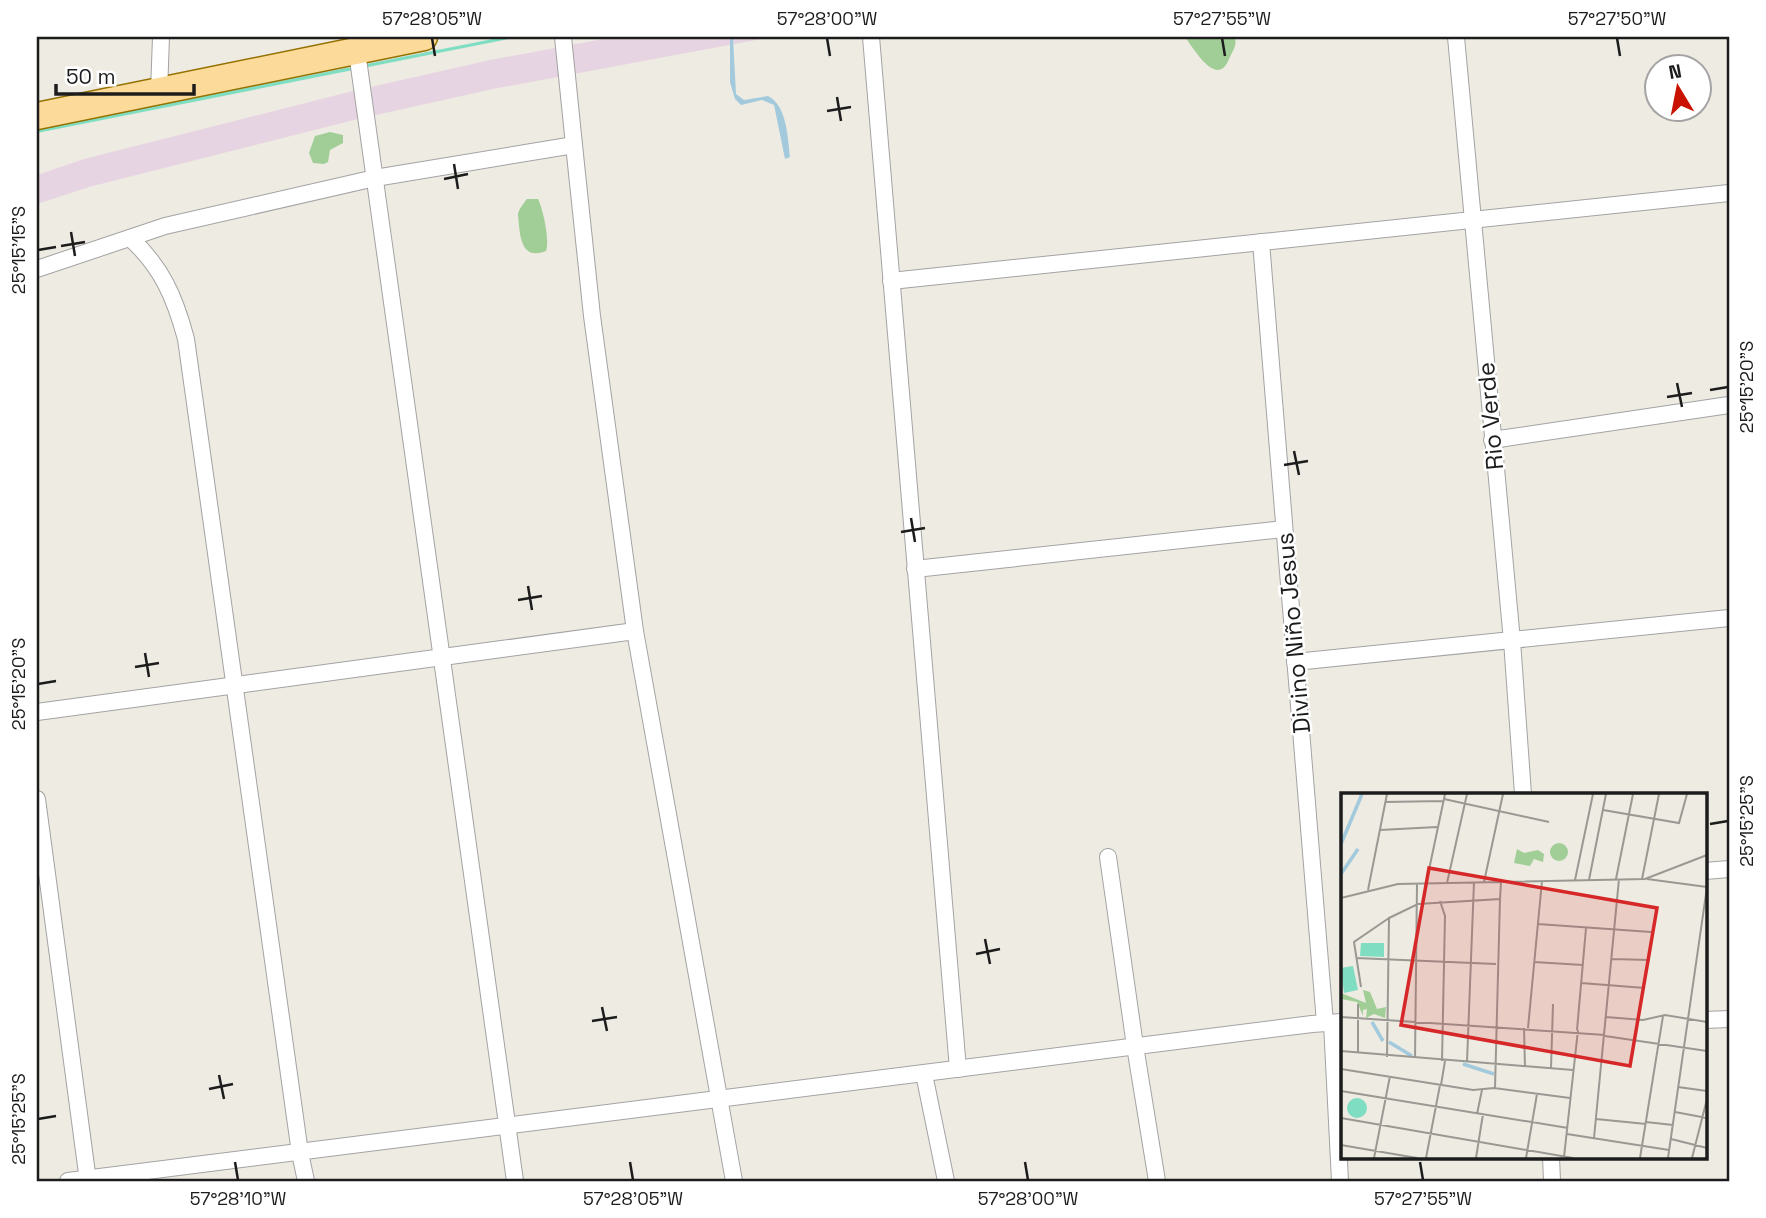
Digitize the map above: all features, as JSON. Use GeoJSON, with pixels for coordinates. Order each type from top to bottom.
{"type":"FeatureCollection","features":[{"type":"Feature","properties":{"kind":"main road"},"geometry":{"type":"LineString","coordinates":[[37,116],[424,37]]}},
{"type":"Feature","properties":{"kind":"street"},"geometry":{"type":"LineString","coordinates":[[159,92],[161,37]]}},
{"type":"Feature","properties":{"kind":"street"},"geometry":{"type":"LineString","coordinates":[[563,37],[592,316],[635,631],[734,1181]]}},
{"type":"Feature","properties":{"kind":"street"},"geometry":{"type":"LineString","coordinates":[[871,37],[958,1069]]}},
{"type":"Feature","properties":{"kind":"street","name":"Rio Verde"},"geometry":{"type":"LineString","coordinates":[[1456,37],[1523,793]]}},
{"type":"Feature","properties":{"kind":"street"},"geometry":{"type":"LineString","coordinates":[[357,51],[515,1181]]}},
{"type":"Feature","properties":{"kind":"street"},"geometry":{"type":"LineString","coordinates":[[37,269],[165,226],[374,178],[574,145]]}},
{"type":"Feature","properties":{"kind":"street"},"geometry":{"type":"LineString","coordinates":[[891,281],[1729,193]]}},
{"type":"Feature","properties":{"kind":"street"},"geometry":{"type":"LineString","coordinates":[[130,239],[152,259],[164,278],[186,339],[306,1181]]}},
{"type":"Feature","properties":{"kind":"street","name":"Divino Niño Jesus"},"geometry":{"type":"LineString","coordinates":[[1261,242],[1295,662],[1333,1023],[1340,1181]]}},
{"type":"Feature","properties":{"kind":"street"},"geometry":{"type":"LineString","coordinates":[[1492,439],[1729,405]]}},
{"type":"Feature","properties":{"kind":"street"},"geometry":{"type":"LineString","coordinates":[[915,569],[1284,529]]}},
{"type":"Feature","properties":{"kind":"street"},"geometry":{"type":"LineString","coordinates":[[1295,662],[1729,618]]}},
{"type":"Feature","properties":{"kind":"street"},"geometry":{"type":"LineString","coordinates":[[37,712],[635,631]]}},
{"type":"Feature","properties":{"kind":"street"},"geometry":{"type":"LineString","coordinates":[[37,799],[87,1180]]}},
{"type":"Feature","properties":{"kind":"street"},"geometry":{"type":"LineString","coordinates":[[1108,857],[1157,1181]]}},
{"type":"Feature","properties":{"kind":"street"},"geometry":{"type":"LineString","coordinates":[[1706,871],[1729,869]]}},
{"type":"Feature","properties":{"kind":"street"},"geometry":{"type":"LineString","coordinates":[[1706,1020],[1727,1018]]}},
{"type":"Feature","properties":{"kind":"street"},"geometry":{"type":"LineString","coordinates":[[68,1181],[1333,1023]]}},
{"type":"Feature","properties":{"kind":"street"},"geometry":{"type":"LineString","coordinates":[[924,1073],[946,1181]]}},
{"type":"Feature","properties":{"kind":"street"},"geometry":{"type":"LineString","coordinates":[[1550,1158],[1552,1181]]}},
{"type":"Feature","properties":{"kind":"shaded area"},"geometry":{"type":"Polygon","coordinates":[[[614,37],[772,37],[493,89],[358,119],[89,187],[37,204],[37,175],[84,159],[353,91],[490,60],[614,37]]]}},
{"type":"Feature","properties":{"kind":"green space"},"geometry":{"type":"Polygon","coordinates":[[[503,37],[519,37],[37,133],[37,129],[503,37]]]}},
{"type":"Feature","properties":{"kind":"green space"},"geometry":{"type":"Polygon","coordinates":[[[1185,37],[1235,37],[1235,43],[1224,67],[1218,70],[1206,64],[1185,37]]]}},
{"type":"Feature","properties":{"kind":"green space"},"geometry":{"type":"Polygon","coordinates":[[[330,132],[343,135],[343,143],[330,150],[328,162],[313,163],[309,153],[315,136],[330,132]]]}},
{"type":"Feature","properties":{"kind":"green space"},"geometry":{"type":"Polygon","coordinates":[[[527,199],[538,199],[540,204],[547,232],[546,251],[533,253],[523,244],[518,214],[527,199]]]}},
{"type":"Feature","properties":{"kind":"water"},"geometry":{"type":"Polygon","coordinates":[[[733,38],[736,94],[744,100],[768,96],[774,100],[783,115],[790,157],[785,159],[774,105],[762,100],[741,105],[735,99],[730,82],[730,39],[733,38]]]}}]}
